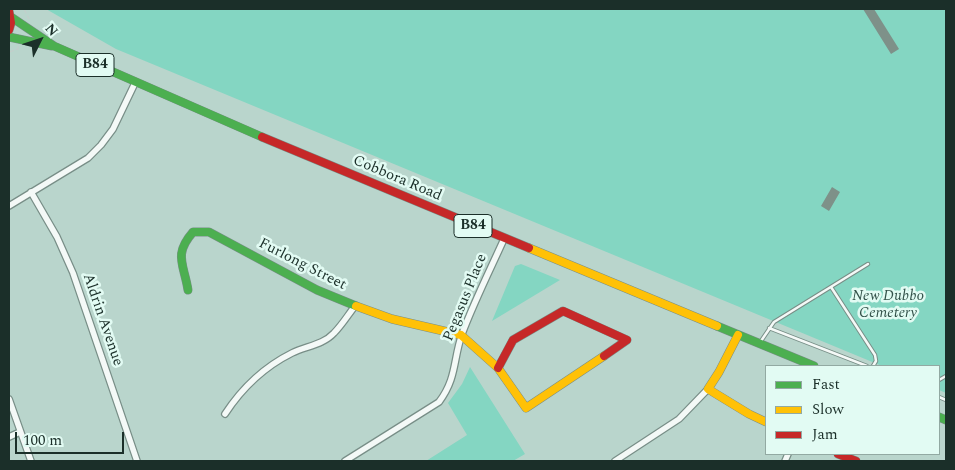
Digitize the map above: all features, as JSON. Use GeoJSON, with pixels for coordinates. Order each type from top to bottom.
{"type":"FeatureCollection","features":[{"type":"Feature","properties":{"kind":"main road","name":"B84"},"geometry":{"type":"LineString","coordinates":[[9,12],[11,23],[9,30]]}},
{"type":"Feature","properties":{"kind":"main road","name":"Cobbora Road"},"geometry":{"type":"LineString","coordinates":[[9,12],[54,46],[263,139],[812,365]]}},
{"type":"Feature","properties":{"kind":"main road","name":"Cobbora Road"},"geometry":{"type":"LineString","coordinates":[[9,38],[54,46]]}},
{"type":"Feature","properties":{"kind":"main road","name":"Furlong Street"},"geometry":{"type":"LineString","coordinates":[[188,290],[180,252],[184,242],[193,232],[209,232],[317,290],[355,306],[392,319],[461,335]]}},
{"type":"Feature","properties":{"kind":"main road"},"geometry":{"type":"LineString","coordinates":[[461,335],[498,368],[526,408],[627,340],[563,311],[513,340],[498,368]]}},
{"type":"Feature","properties":{"kind":"main road"},"geometry":{"type":"LineString","coordinates":[[738,335],[708,389],[765,422]]}},
{"type":"Feature","properties":{"kind":"main road"},"geometry":{"type":"LineString","coordinates":[[841,455],[856,461]]}},
{"type":"Feature","properties":{"kind":"street"},"geometry":{"type":"LineString","coordinates":[[9,206],[88,158],[102,145],[113,129],[136,83]]}},
{"type":"Feature","properties":{"kind":"street","name":"Aldrin Avenue"},"geometry":{"type":"LineString","coordinates":[[31,192],[57,237],[73,274],[137,461]]}},
{"type":"Feature","properties":{"kind":"street","name":"Pegasus Place"},"geometry":{"type":"LineString","coordinates":[[345,461],[438,402],[447,391],[454,371],[461,335],[504,239]]}},
{"type":"Feature","properties":{"kind":"street"},"geometry":{"type":"LineString","coordinates":[[225,414],[250,382],[278,361],[294,352],[318,344],[334,334],[355,306]]}},
{"type":"Feature","properties":{"kind":"street"},"geometry":{"type":"LineString","coordinates":[[618,460],[679,419],[708,389]]}},
{"type":"Feature","properties":{"kind":"street"},"geometry":{"type":"LineString","coordinates":[[9,399],[31,461]]}},
{"type":"Feature","properties":{"kind":"street"},"geometry":{"type":"LineString","coordinates":[[9,437],[20,432]]}},
{"type":"Feature","properties":{"kind":"lane"},"geometry":{"type":"LineString","coordinates":[[759,344],[774,322],[868,264]]}},
{"type":"Feature","properties":{"kind":"lane"},"geometry":{"type":"LineString","coordinates":[[831,287],[875,355],[876,360],[874,365]]}},
{"type":"Feature","properties":{"kind":"lane"},"geometry":{"type":"LineString","coordinates":[[769,328],[864,365]]}},
{"type":"Feature","properties":{"kind":"path"},"geometry":{"type":"LineString","coordinates":[[24,9],[29,19],[28,22]]}},
{"type":"Feature","properties":{"kind":"path"},"geometry":{"type":"LineString","coordinates":[[9,52],[18,48]]}},
{"type":"Feature","properties":{"kind":"green space","name":"New Dubbo Cemetery"},"geometry":{"type":"Polygon","coordinates":[[[46,9],[946,9],[946,393],[940,390],[940,365],[880,365],[116,49],[46,9]]]}},
{"type":"Feature","properties":{"kind":"green space"},"geometry":{"type":"Polygon","coordinates":[[[521,264],[560,280],[492,321],[515,266],[521,264]]]}},
{"type":"Feature","properties":{"kind":"green space"},"geometry":{"type":"Polygon","coordinates":[[[470,367],[525,454],[513,461],[426,461],[467,435],[448,403],[462,384],[470,367]]]}},
{"type":"Feature","properties":{"kind":"building"},"geometry":{"type":"Polygon","coordinates":[[[863,9],[874,9],[899,49],[891,54],[863,9]]]}},
{"type":"Feature","properties":{"kind":"building"},"geometry":{"type":"Polygon","coordinates":[[[832,187],[840,192],[829,211],[821,206],[832,187]]]}},
{"type":"Feature","properties":{"kind":"traffic: fast"},"geometry":{"type":"LineString","coordinates":[[11,17],[54,46],[262,137]]}},
{"type":"Feature","properties":{"kind":"traffic: fast"},"geometry":{"type":"LineString","coordinates":[[9,37],[52,46]]}},
{"type":"Feature","properties":{"kind":"traffic: fast"},"geometry":{"type":"LineString","coordinates":[[188,290],[182,260],[183,247],[193,232],[209,232],[317,290],[356,306]]}},
{"type":"Feature","properties":{"kind":"traffic: fast"},"geometry":{"type":"LineString","coordinates":[[717,326],[812,365]]}},
{"type":"Feature","properties":{"kind":"traffic: fast"},"geometry":{"type":"LineString","coordinates":[[940,417],[946,420]]}},
{"type":"Feature","properties":{"kind":"traffic: slow"},"geometry":{"type":"LineString","coordinates":[[529,248],[717,326]]}},
{"type":"Feature","properties":{"kind":"traffic: slow"},"geometry":{"type":"LineString","coordinates":[[356,306],[392,319],[461,335],[498,368],[526,408],[604,356]]}},
{"type":"Feature","properties":{"kind":"traffic: slow"},"geometry":{"type":"LineString","coordinates":[[738,335],[708,389],[765,422]]}},
{"type":"Feature","properties":{"kind":"traffic: jam"},"geometry":{"type":"LineString","coordinates":[[9,11],[11,23],[9,30]]}},
{"type":"Feature","properties":{"kind":"traffic: jam"},"geometry":{"type":"LineString","coordinates":[[262,137],[529,248]]}},
{"type":"Feature","properties":{"kind":"traffic: jam"},"geometry":{"type":"LineString","coordinates":[[498,368],[513,340],[563,311],[627,340],[604,356]]}},
{"type":"Feature","properties":{"kind":"traffic: jam"},"geometry":{"type":"LineString","coordinates":[[841,455],[856,461]]}}]}
